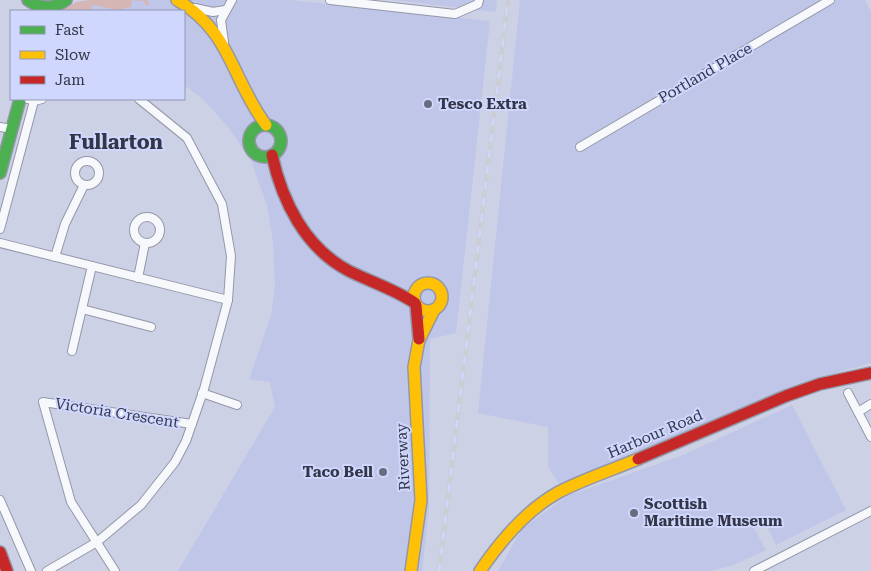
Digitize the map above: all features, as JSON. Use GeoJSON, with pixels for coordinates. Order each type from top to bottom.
{"type":"FeatureCollection","features":[{"type":"Feature","properties":{"kind":"street"},"geometry":{"type":"LineString","coordinates":[[226,49],[221,30],[221,20],[232,0]]}},
{"type":"Feature","properties":{"kind":"street"},"geometry":{"type":"LineString","coordinates":[[330,0],[356,1],[455,14],[478,4],[478,0]]}},
{"type":"Feature","properties":{"kind":"street","name":"Portland Place"},"geometry":{"type":"LineString","coordinates":[[580,147],[830,0]]}},
{"type":"Feature","properties":{"kind":"street"},"geometry":{"type":"LineString","coordinates":[[179,1],[204,11],[225,10]]}},
{"type":"Feature","properties":{"kind":"street"},"geometry":{"type":"LineString","coordinates":[[179,1],[213,27],[226,49],[250,104],[266,125]]}},
{"type":"Feature","properties":{"kind":"street"},"geometry":{"type":"LineString","coordinates":[[31,5],[40,7],[59,6]]}},
{"type":"Feature","properties":{"kind":"street"},"geometry":{"type":"LineString","coordinates":[[0,173],[20,100]]}},
{"type":"Feature","properties":{"kind":"street"},"geometry":{"type":"LineString","coordinates":[[0,229],[34,100]]}},
{"type":"Feature","properties":{"kind":"street"},"geometry":{"type":"LineString","coordinates":[[47,571],[97,542],[141,505],[175,462],[192,424],[228,300],[231,256],[222,204],[188,138],[140,100]]}},
{"type":"Feature","properties":{"kind":"street"},"geometry":{"type":"LineString","coordinates":[[250,104],[253,130]]}},
{"type":"Feature","properties":{"kind":"street"},"geometry":{"type":"LineString","coordinates":[[268,156],[278,150],[281,140],[276,128],[261,125],[253,130],[250,135],[250,146],[253,151],[268,156],[275,169],[284,196],[303,230],[321,251],[342,267],[390,287],[426,311],[434,310],[440,304],[441,292],[436,286],[424,284],[390,287]]}},
{"type":"Feature","properties":{"kind":"street"},"geometry":{"type":"LineString","coordinates":[[0,127],[12,129]]}},
{"type":"Feature","properties":{"kind":"street"},"geometry":{"type":"LineString","coordinates":[[55,257],[65,224],[84,185]]}},
{"type":"Feature","properties":{"kind":"street"},"geometry":{"type":"LineString","coordinates":[[138,278],[145,243]]}},
{"type":"Feature","properties":{"kind":"street"},"geometry":{"type":"LineString","coordinates":[[0,244],[228,300]]}},
{"type":"Feature","properties":{"kind":"street"},"geometry":{"type":"LineString","coordinates":[[72,350],[92,266]]}},
{"type":"Feature","properties":{"kind":"street"},"geometry":{"type":"LineString","coordinates":[[415,304],[414,293],[424,284]]}},
{"type":"Feature","properties":{"kind":"street","name":"Riverway"},"geometry":{"type":"LineString","coordinates":[[415,304],[419,340]]}},
{"type":"Feature","properties":{"kind":"street"},"geometry":{"type":"LineString","coordinates":[[82,309],[151,327]]}},
{"type":"Feature","properties":{"kind":"street","name":"Riverway"},"geometry":{"type":"LineString","coordinates":[[410,571],[421,500],[420,450],[414,388],[414,366],[419,340],[434,310]]}},
{"type":"Feature","properties":{"kind":"street","name":"Harbour Road"},"geometry":{"type":"LineString","coordinates":[[480,571],[510,531],[546,500],[560,492],[786,396],[820,384],[871,373]]}},
{"type":"Feature","properties":{"kind":"street"},"geometry":{"type":"LineString","coordinates":[[202,393],[237,405]]}},
{"type":"Feature","properties":{"kind":"street"},"geometry":{"type":"LineString","coordinates":[[848,393],[871,438]]}},
{"type":"Feature","properties":{"kind":"street","name":"Victoria Crescent"},"geometry":{"type":"LineString","coordinates":[[97,542],[71,502],[43,402],[192,424]]}},
{"type":"Feature","properties":{"kind":"street"},"geometry":{"type":"LineString","coordinates":[[858,412],[871,404]]}},
{"type":"Feature","properties":{"kind":"street"},"geometry":{"type":"LineString","coordinates":[[0,500],[31,571]]}},
{"type":"Feature","properties":{"kind":"street"},"geometry":{"type":"LineString","coordinates":[[754,571],[871,511]]}},
{"type":"Feature","properties":{"kind":"street"},"geometry":{"type":"LineString","coordinates":[[97,542],[115,571]]}},
{"type":"Feature","properties":{"kind":"street"},"geometry":{"type":"LineString","coordinates":[[0,552],[7,571]]}},
{"type":"Feature","properties":{"kind":"shaded area"},"geometry":{"type":"Polygon","coordinates":[[[88,0],[290,0],[490,21],[456,333],[430,339],[429,509],[422,571],[178,571],[275,407],[270,382],[249,379],[271,316],[275,286],[273,242],[267,205],[251,161],[229,128],[202,98],[185,86],[185,10],[65,10],[77,3],[88,0]]]}},
{"type":"Feature","properties":{"kind":"shaded area"},"geometry":{"type":"Polygon","coordinates":[[[132,0],[131,7],[117,10],[93,5],[90,10],[64,10],[76,2],[132,0]]]}},
{"type":"Feature","properties":{"kind":"shaded area"},"geometry":{"type":"Polygon","coordinates":[[[132,0],[147,0],[149,5],[145,5],[144,1],[132,0]]]}},
{"type":"Feature","properties":{"kind":"shaded area"},"geometry":{"type":"Polygon","coordinates":[[[393,0],[497,0],[496,12],[393,0]]]}},
{"type":"Feature","properties":{"kind":"shaded area"},"geometry":{"type":"Polygon","coordinates":[[[520,0],[865,0],[871,12],[871,363],[838,372],[560,485],[548,467],[548,427],[478,413],[520,0]]]}},
{"type":"Feature","properties":{"kind":"shaded area"},"geometry":{"type":"Polygon","coordinates":[[[792,405],[846,510],[776,545],[765,522],[754,528],[766,550],[731,566],[709,571],[498,571],[522,529],[567,496],[683,455],[792,405]]]}},
{"type":"Feature","properties":{"kind":"railway"},"geometry":{"type":"LineString","coordinates":[[439,571],[508,0]]}},
{"type":"Feature","properties":{"kind":"traffic: fast"},"geometry":{"type":"LineString","coordinates":[[28,0],[37,5],[47,7],[57,5],[66,0]]}},
{"type":"Feature","properties":{"kind":"traffic: fast"},"geometry":{"type":"LineString","coordinates":[[0,173],[20,100]]}},
{"type":"Feature","properties":{"kind":"traffic: fast"},"geometry":{"type":"LineString","coordinates":[[265,125],[271,126],[276,130],[280,135],[281,141],[280,147],[276,152],[271,156],[265,157],[259,156],[254,152],[250,147],[249,141],[250,135],[254,130],[259,126],[265,125]]}},
{"type":"Feature","properties":{"kind":"traffic: slow"},"geometry":{"type":"LineString","coordinates":[[177,0],[195,12],[220,41],[254,107],[266,125]]}},
{"type":"Feature","properties":{"kind":"traffic: slow"},"geometry":{"type":"LineString","coordinates":[[428,283],[438,287],[442,297],[438,307],[428,311],[418,307],[414,297],[418,287],[428,283]]}},
{"type":"Feature","properties":{"kind":"traffic: slow"},"geometry":{"type":"LineString","coordinates":[[411,571],[421,500],[414,367],[419,340],[434,310]]}},
{"type":"Feature","properties":{"kind":"traffic: slow"},"geometry":{"type":"LineString","coordinates":[[480,571],[515,527],[547,499],[578,483],[638,459]]}},
{"type":"Feature","properties":{"kind":"traffic: jam"},"geometry":{"type":"LineString","coordinates":[[272,155],[276,172],[289,206],[298,222],[320,250],[349,271],[415,303]]}},
{"type":"Feature","properties":{"kind":"traffic: jam"},"geometry":{"type":"LineString","coordinates":[[416,305],[419,339]]}},
{"type":"Feature","properties":{"kind":"traffic: jam"},"geometry":{"type":"LineString","coordinates":[[638,459],[786,396],[820,384],[871,373]]}},
{"type":"Feature","properties":{"kind":"traffic: jam"},"geometry":{"type":"LineString","coordinates":[[0,552],[7,571]]}},
{"type":"Feature","properties":{"kind":"place","name":"Tesco Extra"},"geometry":{"type":"Point","coordinates":[428,104]}},
{"type":"Feature","properties":{"kind":"place","name":"Taco Bell"},"geometry":{"type":"Point","coordinates":[383,472]}},
{"type":"Feature","properties":{"kind":"place","name":"Scottish Maritime Museum"},"geometry":{"type":"Point","coordinates":[634,513]}},
{"type":"Feature","properties":{"kind":"district","name":"Fullarton"},"geometry":{"type":"Point","coordinates":[116,142]}}]}
